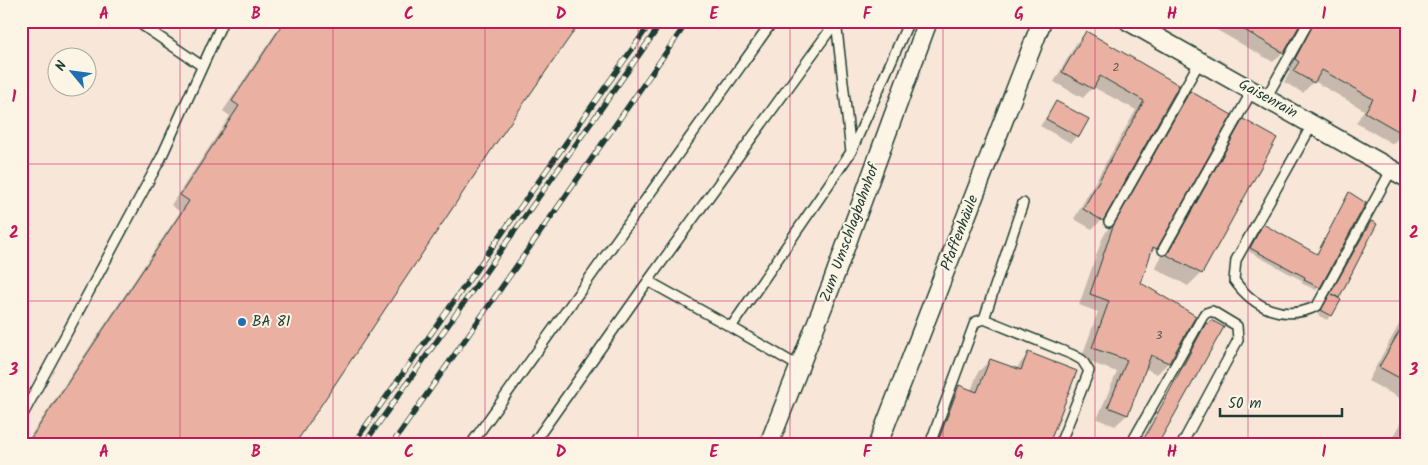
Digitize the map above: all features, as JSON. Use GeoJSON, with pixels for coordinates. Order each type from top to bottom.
{"type":"FeatureCollection","features":[{"type":"Feature","properties":{"kind":"street","name":"Zum Umschlagbahnhof"},"geometry":{"type":"LineString","coordinates":[[769,444],[800,367],[928,21]]}},
{"type":"Feature","properties":{"kind":"street","name":"Pfaffenhäule"},"geometry":{"type":"LineString","coordinates":[[878,444],[1042,21]]}},
{"type":"Feature","properties":{"kind":"street","name":"Gaisenrain"},"geometry":{"type":"LineString","coordinates":[[1128,21],[1399,173]]}},
{"type":"Feature","properties":{"kind":"lane"},"geometry":{"type":"LineString","coordinates":[[136,21],[202,66]]}},
{"type":"Feature","properties":{"kind":"lane"},"geometry":{"type":"LineString","coordinates":[[21,418],[161,158],[224,21]]}},
{"type":"Feature","properties":{"kind":"lane"},"geometry":{"type":"LineString","coordinates":[[471,444],[772,21]]}},
{"type":"Feature","properties":{"kind":"lane"},"geometry":{"type":"LineString","coordinates":[[731,327],[851,152],[909,21]]}},
{"type":"Feature","properties":{"kind":"lane"},"geometry":{"type":"LineString","coordinates":[[1163,250],[1259,94],[1309,21]]}},
{"type":"Feature","properties":{"kind":"lane"},"geometry":{"type":"LineString","coordinates":[[836,22],[851,152]]}},
{"type":"Feature","properties":{"kind":"lane"},"geometry":{"type":"LineString","coordinates":[[533,444],[648,281],[836,22]]}},
{"type":"Feature","properties":{"kind":"lane"},"geometry":{"type":"LineString","coordinates":[[1109,222],[1200,62]]}},
{"type":"Feature","properties":{"kind":"lane"},"geometry":{"type":"LineString","coordinates":[[1312,124],[1236,260],[1234,280],[1243,292],[1268,308],[1280,314],[1304,312],[1317,306],[1399,173]]}},
{"type":"Feature","properties":{"kind":"lane"},"geometry":{"type":"LineString","coordinates":[[984,319],[1023,203]]}},
{"type":"Feature","properties":{"kind":"lane"},"geometry":{"type":"LineString","coordinates":[[648,281],[800,367]]}},
{"type":"Feature","properties":{"kind":"lane"},"geometry":{"type":"LineString","coordinates":[[1131,444],[1203,316],[1212,311],[1237,326],[1238,340],[1182,444]]}},
{"type":"Feature","properties":{"kind":"lane"},"geometry":{"type":"LineString","coordinates":[[930,444],[975,322],[984,319],[1048,343],[1082,360],[1089,372],[1060,444]]}},
{"type":"Feature","properties":{"kind":"building","name":"BA 81"},"geometry":{"type":"Polygon","coordinates":[[[285,21],[581,21],[494,146],[295,444],[27,444],[189,201],[180,195],[239,106],[232,101],[285,21]]]}},
{"type":"Feature","properties":{"kind":"building"},"geometry":{"type":"Polygon","coordinates":[[[1229,21],[1302,21],[1284,53],[1229,21]]]}},
{"type":"Feature","properties":{"kind":"building"},"geometry":{"type":"Polygon","coordinates":[[[1315,21],[1407,21],[1407,136],[1365,112],[1373,99],[1322,70],[1314,83],[1293,71],[1299,62],[1295,59],[1315,21]]]}},
{"type":"Feature","properties":{"kind":"building"},"geometry":{"type":"Polygon","coordinates":[[[1086,31],[1179,85],[1103,221],[1083,209],[1144,101],[1100,76],[1093,89],[1062,72],[1086,31]]]}},
{"type":"Feature","properties":{"kind":"building"},"geometry":{"type":"Polygon","coordinates":[[[1190,91],[1232,115],[1157,249],[1153,247],[1141,283],[1196,316],[1169,363],[1151,355],[1128,415],[1108,407],[1127,360],[1092,348],[1109,301],[1090,294],[1113,226],[1190,91]]]}},
{"type":"Feature","properties":{"kind":"building"},"geometry":{"type":"Polygon","coordinates":[[[1056,101],[1089,119],[1079,137],[1046,119],[1056,101]]]}},
{"type":"Feature","properties":{"kind":"building"},"geometry":{"type":"Polygon","coordinates":[[[1243,119],[1277,138],[1202,274],[1167,255],[1243,119]]]}},
{"type":"Feature","properties":{"kind":"building"},"geometry":{"type":"Polygon","coordinates":[[[1349,192],[1366,203],[1320,288],[1304,280],[1305,277],[1250,248],[1263,224],[1317,254],[1349,192]]]}},
{"type":"Feature","properties":{"kind":"building"},"geometry":{"type":"Polygon","coordinates":[[[1371,221],[1377,224],[1339,298],[1332,294],[1341,300],[1332,316],[1321,310],[1371,221]]]}},
{"type":"Feature","properties":{"kind":"building"},"geometry":{"type":"Polygon","coordinates":[[[1407,318],[1407,382],[1379,367],[1407,318]]]}},
{"type":"Feature","properties":{"kind":"building"},"geometry":{"type":"Polygon","coordinates":[[[1211,320],[1224,327],[1158,444],[1141,444],[1206,323],[1208,324],[1211,320]]]}},
{"type":"Feature","properties":{"kind":"building"},"geometry":{"type":"Polygon","coordinates":[[[1028,352],[1077,371],[1049,444],[937,444],[959,385],[977,392],[990,359],[1021,370],[1028,352]]]}},
{"type":"Feature","properties":{"kind":"railway"},"geometry":{"type":"LineString","coordinates":[[353,444],[652,21]]}},
{"type":"Feature","properties":{"kind":"railway"},"geometry":{"type":"LineString","coordinates":[[364,444],[663,21]]}},
{"type":"Feature","properties":{"kind":"railway"},"geometry":{"type":"LineString","coordinates":[[392,444],[688,21]]}},
{"type":"Feature","properties":{"kind":"place","name":"BA 81"},"geometry":{"type":"Point","coordinates":[242,322]}}]}
